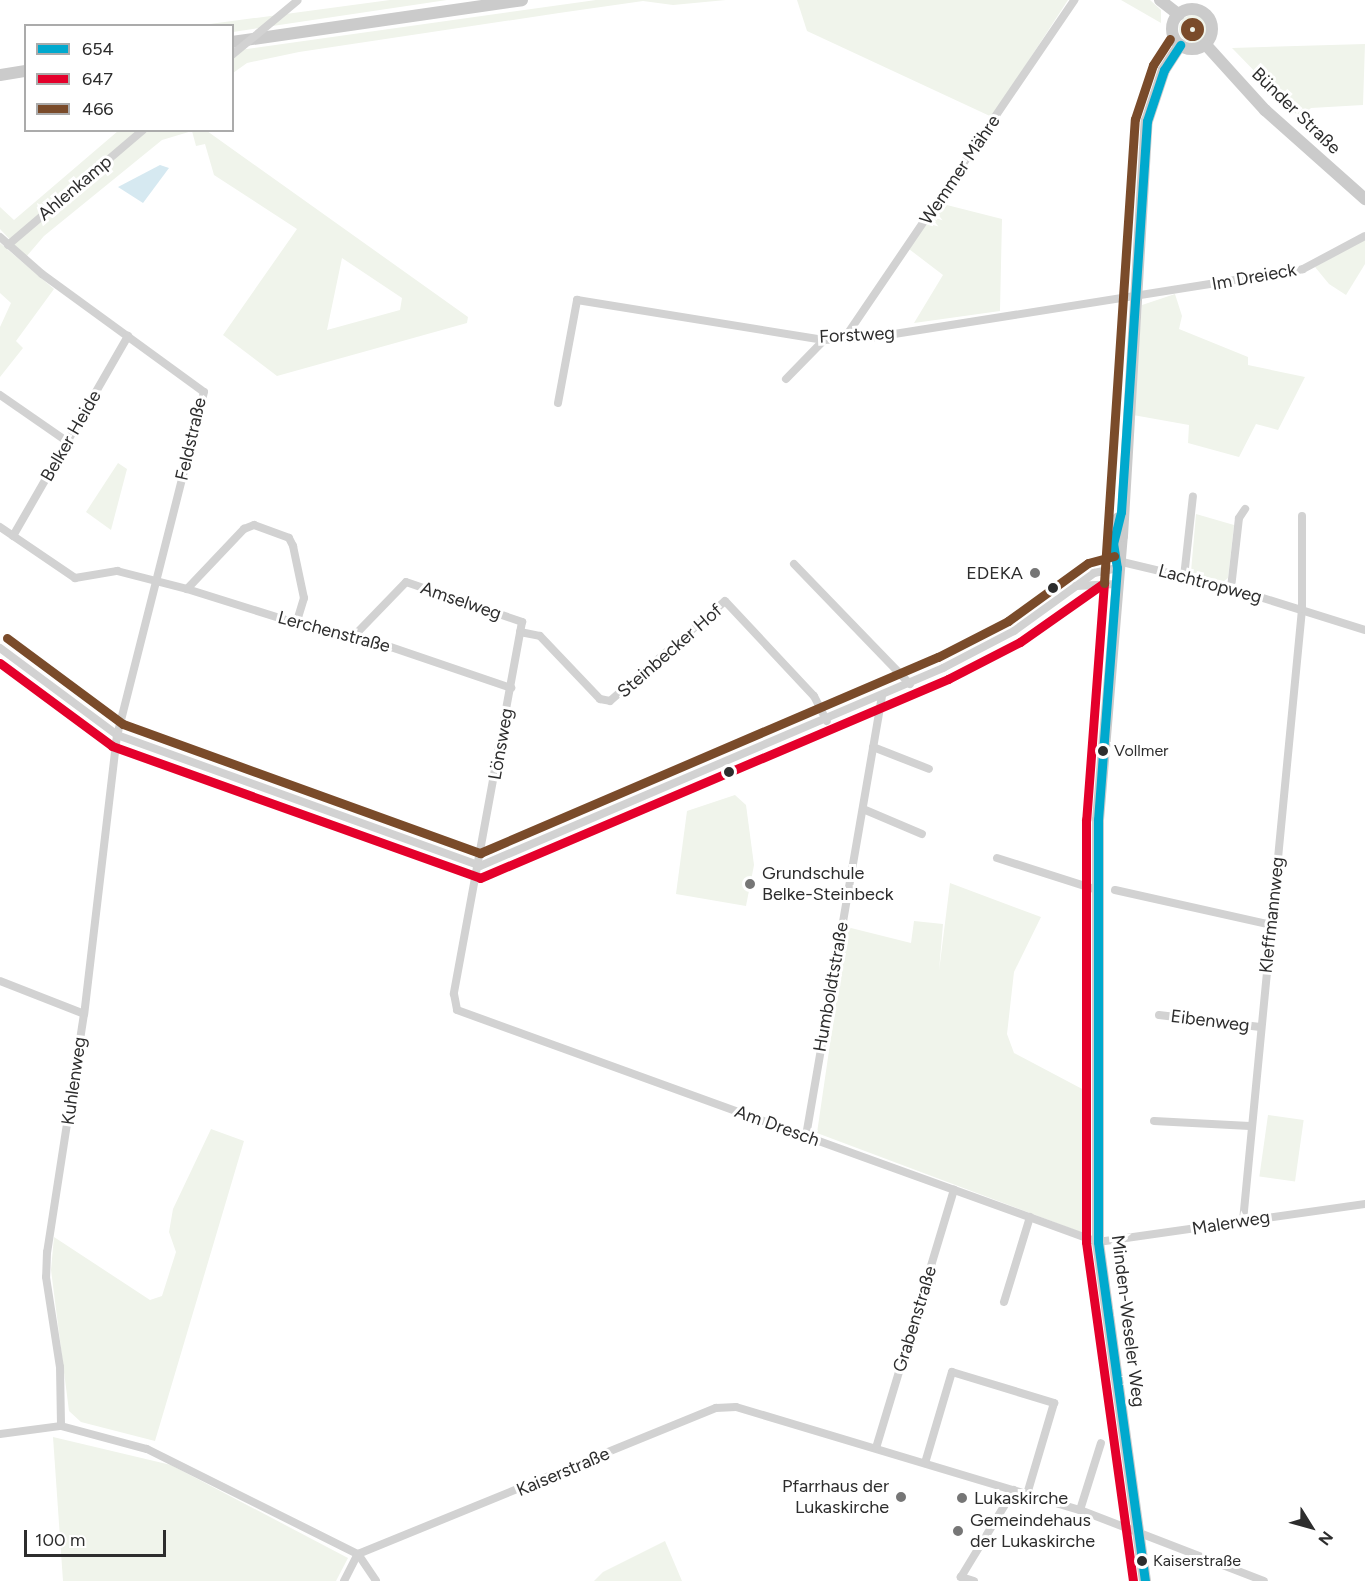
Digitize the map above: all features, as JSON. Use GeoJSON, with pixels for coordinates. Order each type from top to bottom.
{"type":"FeatureCollection","features":[{"type":"Feature","properties":{"kind":"street"},"geometry":{"type":"LineString","coordinates":[[234,42],[522,0]]}},
{"type":"Feature","properties":{"kind":"street","name":"Wemmer Mähre"},"geometry":{"type":"LineString","coordinates":[[844,339],[1074,0]]}},
{"type":"Feature","properties":{"kind":"street"},"geometry":{"type":"LineString","coordinates":[[1160,0],[1179,15]]}},
{"type":"Feature","properties":{"kind":"street"},"geometry":{"type":"LineString","coordinates":[[234,53],[298,1]]}},
{"type":"Feature","properties":{"kind":"street"},"geometry":{"type":"LineString","coordinates":[[1204,6],[1213,27],[1206,45],[1196,50],[1179,45],[1172,30],[1179,15],[1204,6]]}},
{"type":"Feature","properties":{"kind":"street","name":"Minden-Weseler Weg"},"geometry":{"type":"LineString","coordinates":[[1145,1581],[1098,1242],[1097,890],[1117,564],[1113,544],[1121,512],[1147,120],[1164,70],[1179,45]]}},
{"type":"Feature","properties":{"kind":"street","name":"Bünder Straße"},"geometry":{"type":"LineString","coordinates":[[1206,45],[1265,110],[1365,199]]}},
{"type":"Feature","properties":{"kind":"street"},"geometry":{"type":"LineString","coordinates":[[0,75],[24,72]]}},
{"type":"Feature","properties":{"kind":"street","name":"Ahlenkamp"},"geometry":{"type":"LineString","coordinates":[[8,245],[141,132]]}},
{"type":"Feature","properties":{"kind":"street","name":"Im Dreieck"},"geometry":{"type":"LineString","coordinates":[[1136,296],[1304,269],[1365,236]]}},
{"type":"Feature","properties":{"kind":"street","name":"Feldstraße"},"geometry":{"type":"LineString","coordinates":[[0,237],[204,392],[117,735]]}},
{"type":"Feature","properties":{"kind":"street","name":"Forstweg"},"geometry":{"type":"LineString","coordinates":[[558,403],[577,300],[824,340],[844,339],[1136,296]]}},
{"type":"Feature","properties":{"kind":"street","name":"Belker Heide"},"geometry":{"type":"LineString","coordinates":[[13,536],[128,336]]}},
{"type":"Feature","properties":{"kind":"street"},"geometry":{"type":"LineString","coordinates":[[786,379],[824,340]]}},
{"type":"Feature","properties":{"kind":"street"},"geometry":{"type":"LineString","coordinates":[[0,395],[68,442]]}},
{"type":"Feature","properties":{"kind":"street"},"geometry":{"type":"LineString","coordinates":[[1184,577],[1193,496]]}},
{"type":"Feature","properties":{"kind":"street"},"geometry":{"type":"LineString","coordinates":[[1231,588],[1239,518],[1245,509]]}},
{"type":"Feature","properties":{"kind":"street"},"geometry":{"type":"LineString","coordinates":[[1302,516],[1302,609]]}},
{"type":"Feature","properties":{"kind":"street"},"geometry":{"type":"LineString","coordinates":[[187,589],[244,529],[254,525],[289,538],[293,546],[304,598],[296,624]]}},
{"type":"Feature","properties":{"kind":"street","name":"Lerchenstraße"},"geometry":{"type":"LineString","coordinates":[[0,527],[75,578],[117,571],[187,589],[296,624],[351,639],[376,642],[511,688]]}},
{"type":"Feature","properties":{"kind":"street"},"geometry":{"type":"LineString","coordinates":[[794,564],[910,684]]}},
{"type":"Feature","properties":{"kind":"street"},"geometry":{"type":"LineString","coordinates":[[0,648],[117,735],[480,866],[910,684],[1014,631],[1094,573],[1117,564]]}},
{"type":"Feature","properties":{"kind":"street","name":"Lachtropweg"},"geometry":{"type":"LineString","coordinates":[[1117,564],[1231,588],[1365,630]]}},
{"type":"Feature","properties":{"kind":"street","name":"Amselweg"},"geometry":{"type":"LineString","coordinates":[[351,639],[406,582],[522,622]]}},
{"type":"Feature","properties":{"kind":"street"},"geometry":{"type":"LineString","coordinates":[[1076,586],[1116,584]]}},
{"type":"Feature","properties":{"kind":"street","name":"Steinbecker Hof"},"geometry":{"type":"LineString","coordinates":[[520,632],[540,636],[600,699],[610,700],[725,602],[814,696],[827,721]]}},
{"type":"Feature","properties":{"kind":"street","name":"Kleffmannweg"},"geometry":{"type":"LineString","coordinates":[[1243,1221],[1250,1126],[1302,609]]}},
{"type":"Feature","properties":{"kind":"street","name":"Lönsweg"},"geometry":{"type":"LineString","coordinates":[[457,1010],[454,994],[480,866],[522,622]]}},
{"type":"Feature","properties":{"kind":"street","name":"Humboldtstraße"},"geometry":{"type":"LineString","coordinates":[[806,1136],[882,696]]}},
{"type":"Feature","properties":{"kind":"street","name":"Kuhlenweg"},"geometry":{"type":"LineString","coordinates":[[61,1426],[61,1378],[46,1277],[47,1252],[84,1014],[117,735]]}},
{"type":"Feature","properties":{"kind":"street"},"geometry":{"type":"LineString","coordinates":[[873,747],[929,769]]}},
{"type":"Feature","properties":{"kind":"street"},"geometry":{"type":"LineString","coordinates":[[863,809],[922,834]]}},
{"type":"Feature","properties":{"kind":"street"},"geometry":{"type":"LineString","coordinates":[[998,858],[1097,890]]}},
{"type":"Feature","properties":{"kind":"street"},"geometry":{"type":"LineString","coordinates":[[1115,890],[1271,925]]}},
{"type":"Feature","properties":{"kind":"street"},"geometry":{"type":"LineString","coordinates":[[0,981],[84,1014]]}},
{"type":"Feature","properties":{"kind":"street","name":"Am Dresch"},"geometry":{"type":"LineString","coordinates":[[457,1010],[1098,1242]]}},
{"type":"Feature","properties":{"kind":"street","name":"Eibenweg"},"geometry":{"type":"LineString","coordinates":[[1160,1015],[1260,1027]]}},
{"type":"Feature","properties":{"kind":"street"},"geometry":{"type":"LineString","coordinates":[[1154,1121],[1250,1126]]}},
{"type":"Feature","properties":{"kind":"street","name":"Grabenstraße"},"geometry":{"type":"LineString","coordinates":[[876,1448],[954,1190]]}},
{"type":"Feature","properties":{"kind":"street","name":"Malerweg"},"geometry":{"type":"LineString","coordinates":[[1098,1242],[1365,1204]]}},
{"type":"Feature","properties":{"kind":"street"},"geometry":{"type":"LineString","coordinates":[[1004,1302],[1030,1217]]}},
{"type":"Feature","properties":{"kind":"street"},"geometry":{"type":"LineString","coordinates":[[926,1463],[951,1372],[1054,1403],[1027,1494]]}},
{"type":"Feature","properties":{"kind":"street","name":"Kaiserstraße"},"geometry":{"type":"LineString","coordinates":[[358,1554],[723,1406],[876,1448],[1080,1510],[1138,1530],[1264,1581]]}},
{"type":"Feature","properties":{"kind":"street"},"geometry":{"type":"LineString","coordinates":[[0,1434],[61,1426],[170,1457],[358,1554],[376,1581]]}},
{"type":"Feature","properties":{"kind":"street"},"geometry":{"type":"LineString","coordinates":[[1080,1510],[1101,1443]]}},
{"type":"Feature","properties":{"kind":"street"},"geometry":{"type":"LineString","coordinates":[[974,1581],[961,1577],[1014,1490]]}},
{"type":"Feature","properties":{"kind":"street"},"geometry":{"type":"LineString","coordinates":[[344,1581],[358,1554]]}},
{"type":"Feature","properties":{"kind":"shaded area"},"geometry":{"type":"Polygon","coordinates":[[[390,0],[447,0],[234,32],[234,24],[210,24],[390,0]]]}},
{"type":"Feature","properties":{"kind":"shaded area"},"geometry":{"type":"Polygon","coordinates":[[[596,0],[726,0],[673,5],[643,1],[559,13],[299,52],[247,63],[234,72],[234,51],[596,0]]]}},
{"type":"Feature","properties":{"kind":"shaded area"},"geometry":{"type":"Polygon","coordinates":[[[797,0],[1068,0],[992,117],[807,31],[797,0]]]}},
{"type":"Feature","properties":{"kind":"shaded area"},"geometry":{"type":"Polygon","coordinates":[[[1121,0],[1150,0],[1161,10],[1161,23],[1121,0]]]}},
{"type":"Feature","properties":{"kind":"shaded area"},"geometry":{"type":"Polygon","coordinates":[[[1193,15],[1203,19],[1207,29],[1203,39],[1193,43],[1183,39],[1179,29],[1183,19],[1193,15]]]}},
{"type":"Feature","properties":{"kind":"shaded area"},"geometry":{"type":"Polygon","coordinates":[[[1365,44],[1363,105],[1311,108],[1300,118],[1232,48],[1365,44]]]}},
{"type":"Feature","properties":{"kind":"shaded area"},"geometry":{"type":"Polygon","coordinates":[[[117,132],[189,132],[162,140],[44,236],[26,257],[0,229],[0,207],[14,220],[117,132]]]}},
{"type":"Feature","properties":{"kind":"shaded area"},"geometry":{"type":"Polygon","coordinates":[[[192,132],[208,132],[468,317],[467,323],[277,376],[223,335],[297,229],[214,175],[205,144],[196,146],[192,132]],[[342,258],[327,330],[400,310],[402,298],[342,258]]]}},
{"type":"Feature","properties":{"kind":"shaded area"},"geometry":{"type":"Polygon","coordinates":[[[160,165],[169,168],[143,203],[118,187],[160,165]]]}},
{"type":"Feature","properties":{"kind":"shaded area"},"geometry":{"type":"Polygon","coordinates":[[[935,202],[1002,219],[1000,311],[914,323],[943,275],[905,246],[935,202]]]}},
{"type":"Feature","properties":{"kind":"shaded area"},"geometry":{"type":"Polygon","coordinates":[[[1365,239],[1365,264],[1346,295],[1329,284],[1315,267],[1365,239]]]}},
{"type":"Feature","properties":{"kind":"shaded area"},"geometry":{"type":"Polygon","coordinates":[[[0,243],[54,289],[16,341],[23,348],[0,377],[0,327],[11,303],[0,293],[0,243]]]}},
{"type":"Feature","properties":{"kind":"shaded area"},"geometry":{"type":"Polygon","coordinates":[[[1175,294],[1182,316],[1179,329],[1248,357],[1248,365],[1305,377],[1278,430],[1256,424],[1239,457],[1188,443],[1189,425],[1133,415],[1142,305],[1175,294]]]}},
{"type":"Feature","properties":{"kind":"shaded area"},"geometry":{"type":"Polygon","coordinates":[[[118,463],[127,469],[111,530],[86,512],[118,463]]]}},
{"type":"Feature","properties":{"kind":"shaded area"},"geometry":{"type":"Polygon","coordinates":[[[1196,514],[1234,525],[1228,578],[1223,582],[1191,572],[1196,514]]]}},
{"type":"Feature","properties":{"kind":"shaded area"},"geometry":{"type":"Polygon","coordinates":[[[735,795],[746,805],[754,865],[746,906],[676,894],[687,811],[735,795]]]}},
{"type":"Feature","properties":{"kind":"shaded area"},"geometry":{"type":"Polygon","coordinates":[[[950,883],[1041,917],[1014,972],[1007,1034],[1014,1053],[1086,1091],[1091,1236],[817,1133],[847,927],[911,943],[914,921],[943,924],[939,971],[950,883]]]}},
{"type":"Feature","properties":{"kind":"shaded area"},"geometry":{"type":"Polygon","coordinates":[[[1268,1115],[1304,1120],[1295,1181],[1259,1176],[1268,1115]]]}},
{"type":"Feature","properties":{"kind":"shaded area"},"geometry":{"type":"Polygon","coordinates":[[[211,1129],[244,1141],[155,1441],[81,1422],[69,1411],[51,1270],[54,1237],[150,1300],[162,1296],[176,1252],[169,1232],[173,1209],[211,1129]]]}},
{"type":"Feature","properties":{"kind":"shaded area"},"geometry":{"type":"Polygon","coordinates":[[[53,1437],[171,1465],[348,1558],[336,1581],[63,1581],[53,1437]]]}},
{"type":"Feature","properties":{"kind":"shaded area"},"geometry":{"type":"Polygon","coordinates":[[[665,1541],[682,1581],[594,1581],[603,1572],[665,1541]]]}},
{"type":"Feature","properties":{"kind":"transit line","name":"466"},"geometry":{"type":"LineString","coordinates":[[1192,22],[1197,24],[1199,29],[1197,34],[1192,36],[1187,34],[1185,29],[1187,24],[1192,22]]}},
{"type":"Feature","properties":{"kind":"transit line","name":"466"},"geometry":{"type":"LineString","coordinates":[[1104,583],[1135,119],[1153,65],[1170,39]]}},
{"type":"Feature","properties":{"kind":"transit line","name":"654"},"geometry":{"type":"LineString","coordinates":[[1145,1581],[1098,1242],[1098,820],[1117,568],[1113,544],[1121,512],[1147,121],[1164,70],[1180,45]]}},
{"type":"Feature","properties":{"kind":"transit line","name":"466"},"geometry":{"type":"LineString","coordinates":[[7,638],[123,724],[480,853],[938,657],[1008,621],[1088,563],[1114,556]]}},
{"type":"Feature","properties":{"kind":"transit line","name":"647"},"geometry":{"type":"LineString","coordinates":[[0,663],[112,746],[480,878],[948,679],[1020,642],[1104,583],[1086,820],[1086,1242],[1133,1581]]}},
{"type":"Feature","properties":{"kind":"place","name":"EDEKA"},"geometry":{"type":"Point","coordinates":[1035,573]}},
{"type":"Feature","properties":{"kind":"place","name":"Vollmer"},"geometry":{"type":"Point","coordinates":[1103,751]}},
{"type":"Feature","properties":{"kind":"place","name":"Grundschule Belke-Steinbeck"},"geometry":{"type":"Point","coordinates":[750,884]}},
{"type":"Feature","properties":{"kind":"place","name":"Pfarrhaus der Lukaskirche"},"geometry":{"type":"Point","coordinates":[901,1497]}},
{"type":"Feature","properties":{"kind":"place","name":"Lukaskirche"},"geometry":{"type":"Point","coordinates":[962,1498]}},
{"type":"Feature","properties":{"kind":"place","name":"Gemeindehaus der Lukaskirche"},"geometry":{"type":"Point","coordinates":[958,1531]}},
{"type":"Feature","properties":{"kind":"place","name":"Kaiserstraße"},"geometry":{"type":"Point","coordinates":[1142,1561]}}]}
